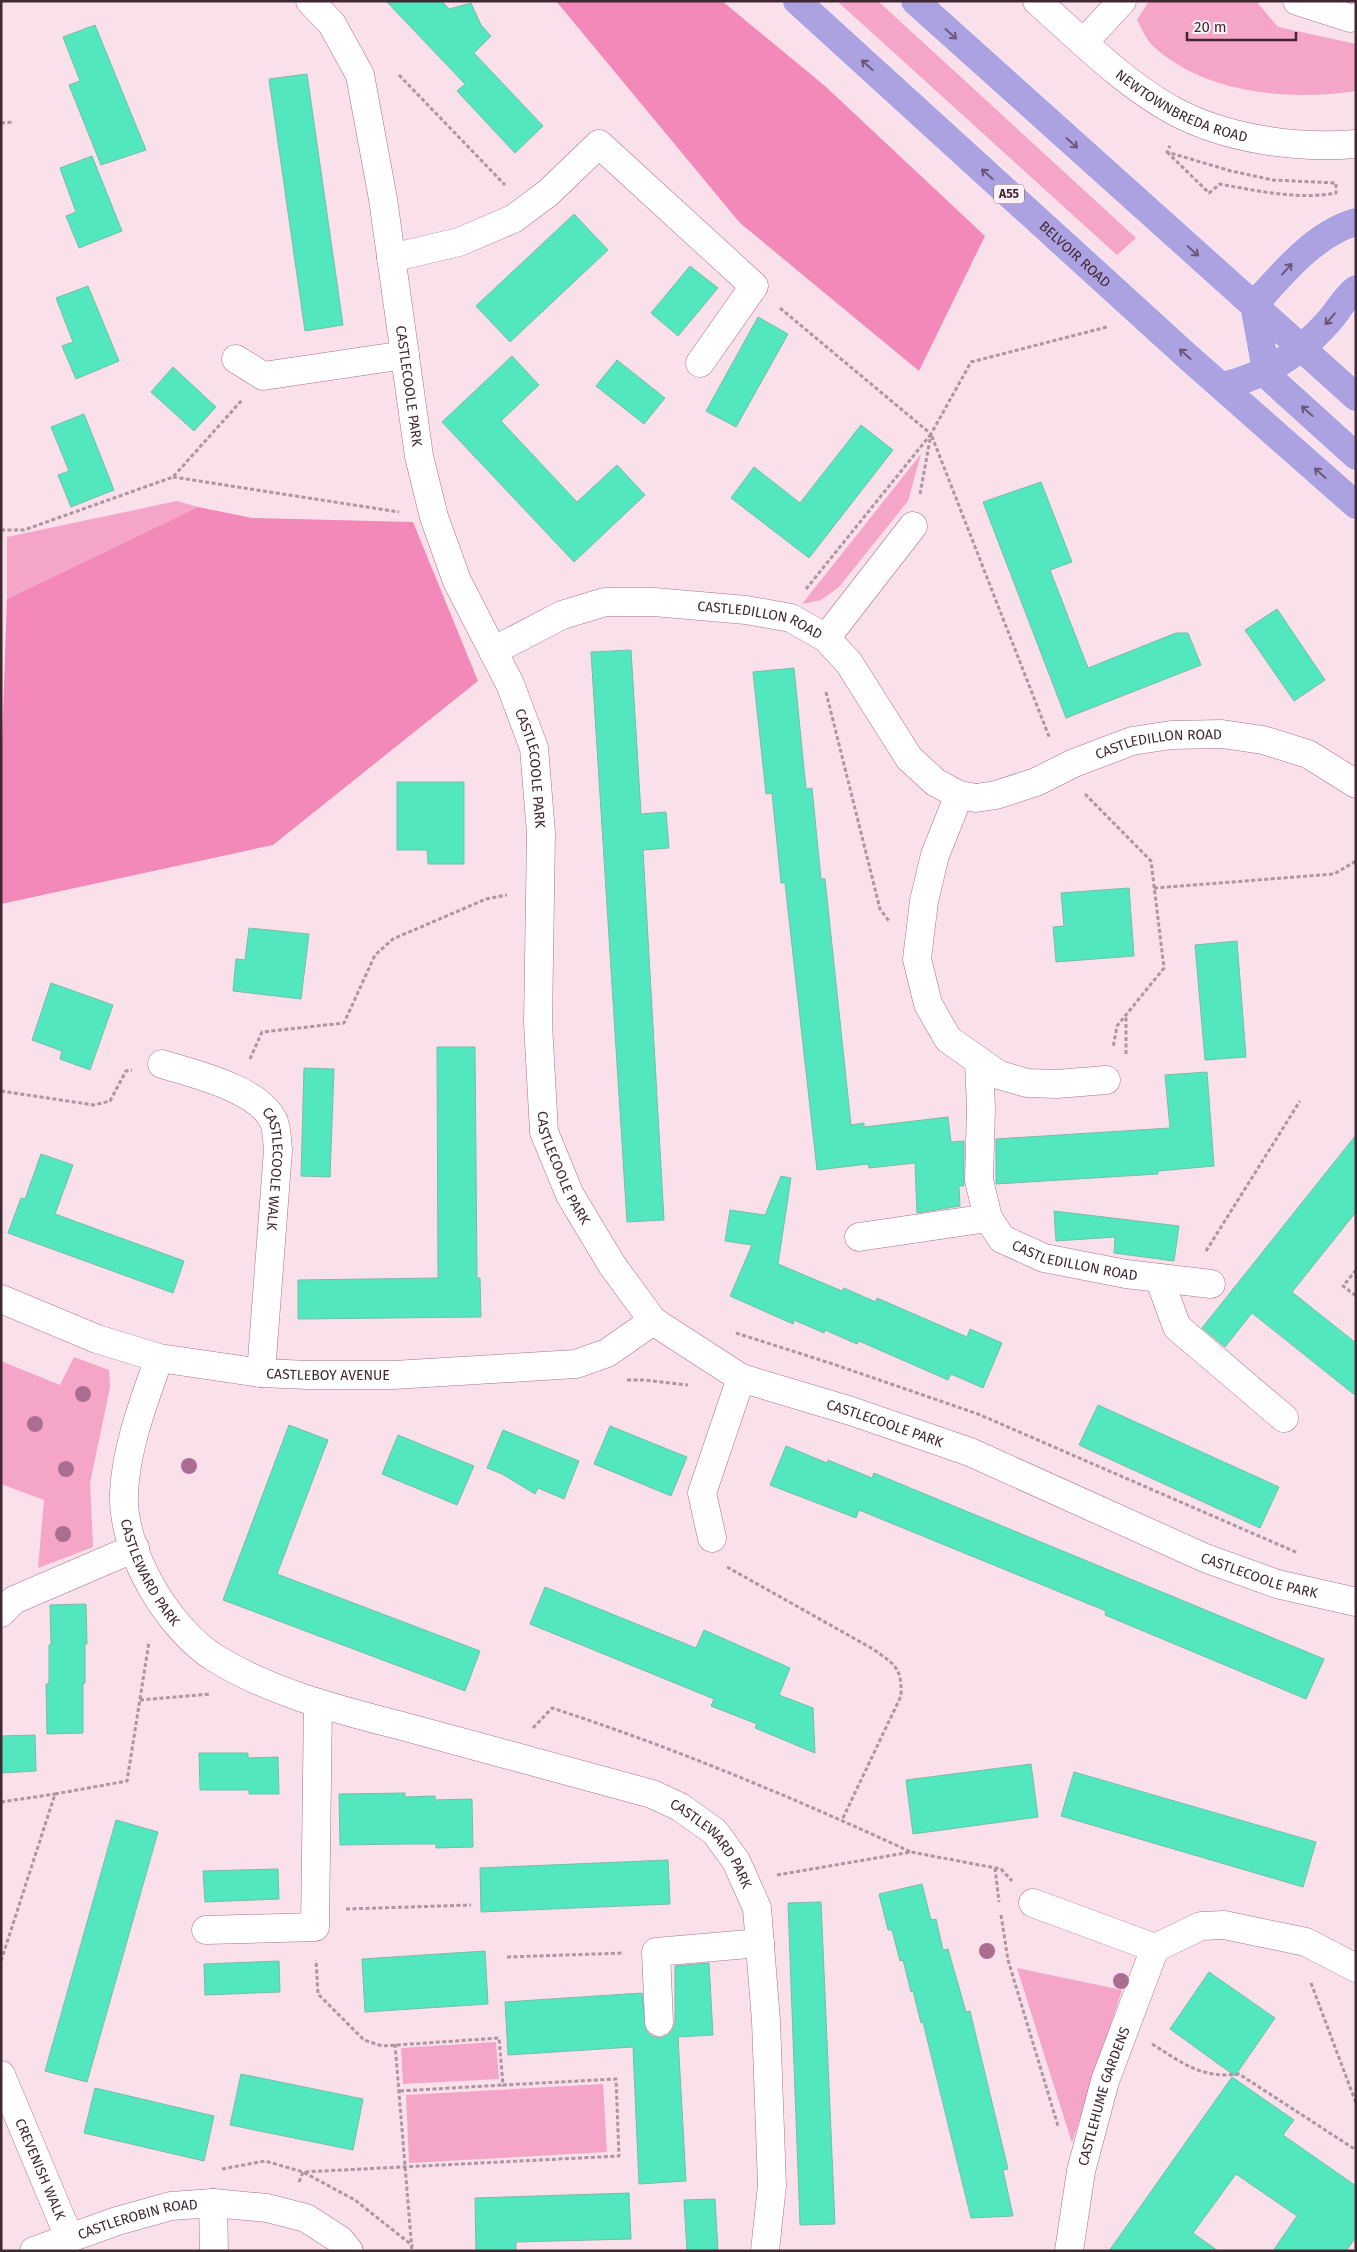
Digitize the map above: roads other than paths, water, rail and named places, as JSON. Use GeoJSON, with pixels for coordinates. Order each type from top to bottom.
{"type":"FeatureCollection","features":[{"type":"Feature","properties":{"kind":"highway","name":"BELVOIR ROAD"},"geometry":{"type":"LineString","coordinates":[[797,1],[1188,357],[1356,505]]}},
{"type":"Feature","properties":{"kind":"highway"},"geometry":{"type":"LineString","coordinates":[[915,1],[1356,398]]}},
{"type":"Feature","properties":{"kind":"highway"},"geometry":{"type":"LineString","coordinates":[[1254,305],[1293,262],[1324,239],[1356,222]]}},
{"type":"Feature","properties":{"kind":"highway"},"geometry":{"type":"LineString","coordinates":[[1222,386],[1244,381],[1266,371],[1302,349],[1356,289]]}},
{"type":"Feature","properties":{"kind":"highway"},"geometry":{"type":"LineString","coordinates":[[1254,305],[1266,371],[1270,378],[1356,456]]}},
{"type":"Feature","properties":{"kind":"street","name":"CASTLECOOLE PARK"},"geometry":{"type":"LineString","coordinates":[[310,1],[332,24],[360,75],[369,117],[391,258],[419,456],[434,517],[457,582],[510,684],[534,748],[541,833],[538,1023],[544,1132],[570,1196],[612,1265],[653,1321],[737,1389],[851,1411],[970,1452],[1223,1564],[1277,1584],[1356,1602]]}},
{"type":"Feature","properties":{"kind":"street","name":"NEWTOWNBREDA ROAD"},"geometry":{"type":"LineString","coordinates":[[1037,1],[1120,74],[1172,110],[1185,116],[1204,124],[1259,140],[1340,145],[1356,144]]}},
{"type":"Feature","properties":{"kind":"street"},"geometry":{"type":"LineString","coordinates":[[1084,42],[1122,1]]}},
{"type":"Feature","properties":{"kind":"street"},"geometry":{"type":"LineString","coordinates":[[1297,1],[1350,18],[1356,17]]}},
{"type":"Feature","properties":{"kind":"street"},"geometry":{"type":"LineString","coordinates":[[391,258],[459,242],[514,219],[548,193],[599,144],[754,286],[700,363]]}},
{"type":"Feature","properties":{"kind":"street"},"geometry":{"type":"LineString","coordinates":[[236,359],[263,376],[405,354]]}},
{"type":"Feature","properties":{"kind":"street"},"geometry":{"type":"LineString","coordinates":[[826,638],[913,526]]}},
{"type":"Feature","properties":{"kind":"street","name":"CASTLEDILLON ROAD"},"geometry":{"type":"LineString","coordinates":[[493,651],[562,615],[605,602],[654,602],[746,610],[791,618],[826,638],[849,663],[909,758],[935,782],[959,795],[976,798],[996,796],[1036,782],[1132,741],[1171,735],[1222,734],[1263,740],[1308,754],[1356,784]]}},
{"type":"Feature","properties":{"kind":"street"},"geometry":{"type":"LineString","coordinates":[[959,795],[933,864],[924,901],[917,959],[928,1004],[948,1039],[999,1075],[1027,1082],[1057,1084],[1106,1080]]}},
{"type":"Feature","properties":{"kind":"street","name":"CASTLEDILLON ROAD"},"geometry":{"type":"LineString","coordinates":[[979,1062],[979,1180],[988,1218],[1002,1238],[1044,1258],[1199,1283]]}},
{"type":"Feature","properties":{"kind":"street","name":"CASTLECOOLE WALK"},"geometry":{"type":"LineString","coordinates":[[162,1064],[230,1085],[258,1103],[274,1122],[278,1150],[261,1373]]}},
{"type":"Feature","properties":{"kind":"street"},"geometry":{"type":"LineString","coordinates":[[858,1237],[988,1218]]}},
{"type":"Feature","properties":{"kind":"street"},"geometry":{"type":"LineString","coordinates":[[1159,1278],[1177,1327],[1284,1418]]}},
{"type":"Feature","properties":{"kind":"street","name":"CASTLEBOY AVENUE"},"geometry":{"type":"LineString","coordinates":[[1,1298],[97,1339],[159,1358],[261,1373],[309,1375],[394,1374],[576,1364],[607,1353],[653,1321]]}},
{"type":"Feature","properties":{"kind":"street","name":"CASTLEWARD PARK"},"geometry":{"type":"LineString","coordinates":[[159,1358],[142,1406],[130,1452],[124,1493],[126,1524],[135,1548],[162,1605],[185,1635],[213,1658],[261,1684],[318,1703],[652,1794],[680,1807],[715,1832],[736,1861],[757,1908],[766,2021],[772,2185],[765,2251]]}},
{"type":"Feature","properties":{"kind":"street"},"geometry":{"type":"LineString","coordinates":[[712,1538],[702,1493],[737,1389]]}},
{"type":"Feature","properties":{"kind":"street"},"geometry":{"type":"LineString","coordinates":[[1,1613],[14,1600],[135,1548]]}},
{"type":"Feature","properties":{"kind":"street"},"geometry":{"type":"LineString","coordinates":[[206,1930],[315,1918],[318,1703]]}},
{"type":"Feature","properties":{"kind":"street"},"geometry":{"type":"LineString","coordinates":[[1033,1903],[1155,1948],[1201,1926],[1224,1925],[1306,1942],[1356,1968]]}},
{"type":"Feature","properties":{"kind":"street"},"geometry":{"type":"LineString","coordinates":[[659,2022],[656,1952],[760,1943]]}},
{"type":"Feature","properties":{"kind":"street","name":"CASTLEHUME GARDENS"},"geometry":{"type":"LineString","coordinates":[[1069,2251],[1081,2171],[1105,2080],[1155,1948]]}},
{"type":"Feature","properties":{"kind":"street","name":"CREVENISH WALK"},"geometry":{"type":"LineString","coordinates":[[1,2075],[69,2237]]}},
{"type":"Feature","properties":{"kind":"street","name":"CASTLEROBIN ROAD"},"geometry":{"type":"LineString","coordinates":[[213,2204],[214,2251]]}},
{"type":"Feature","properties":{"kind":"street","name":"CASTLEROBIN ROAD"},"geometry":{"type":"LineString","coordinates":[[34,2251],[69,2237],[171,2206],[213,2204],[267,2208],[306,2218],[340,2240],[349,2251]]}}]}
